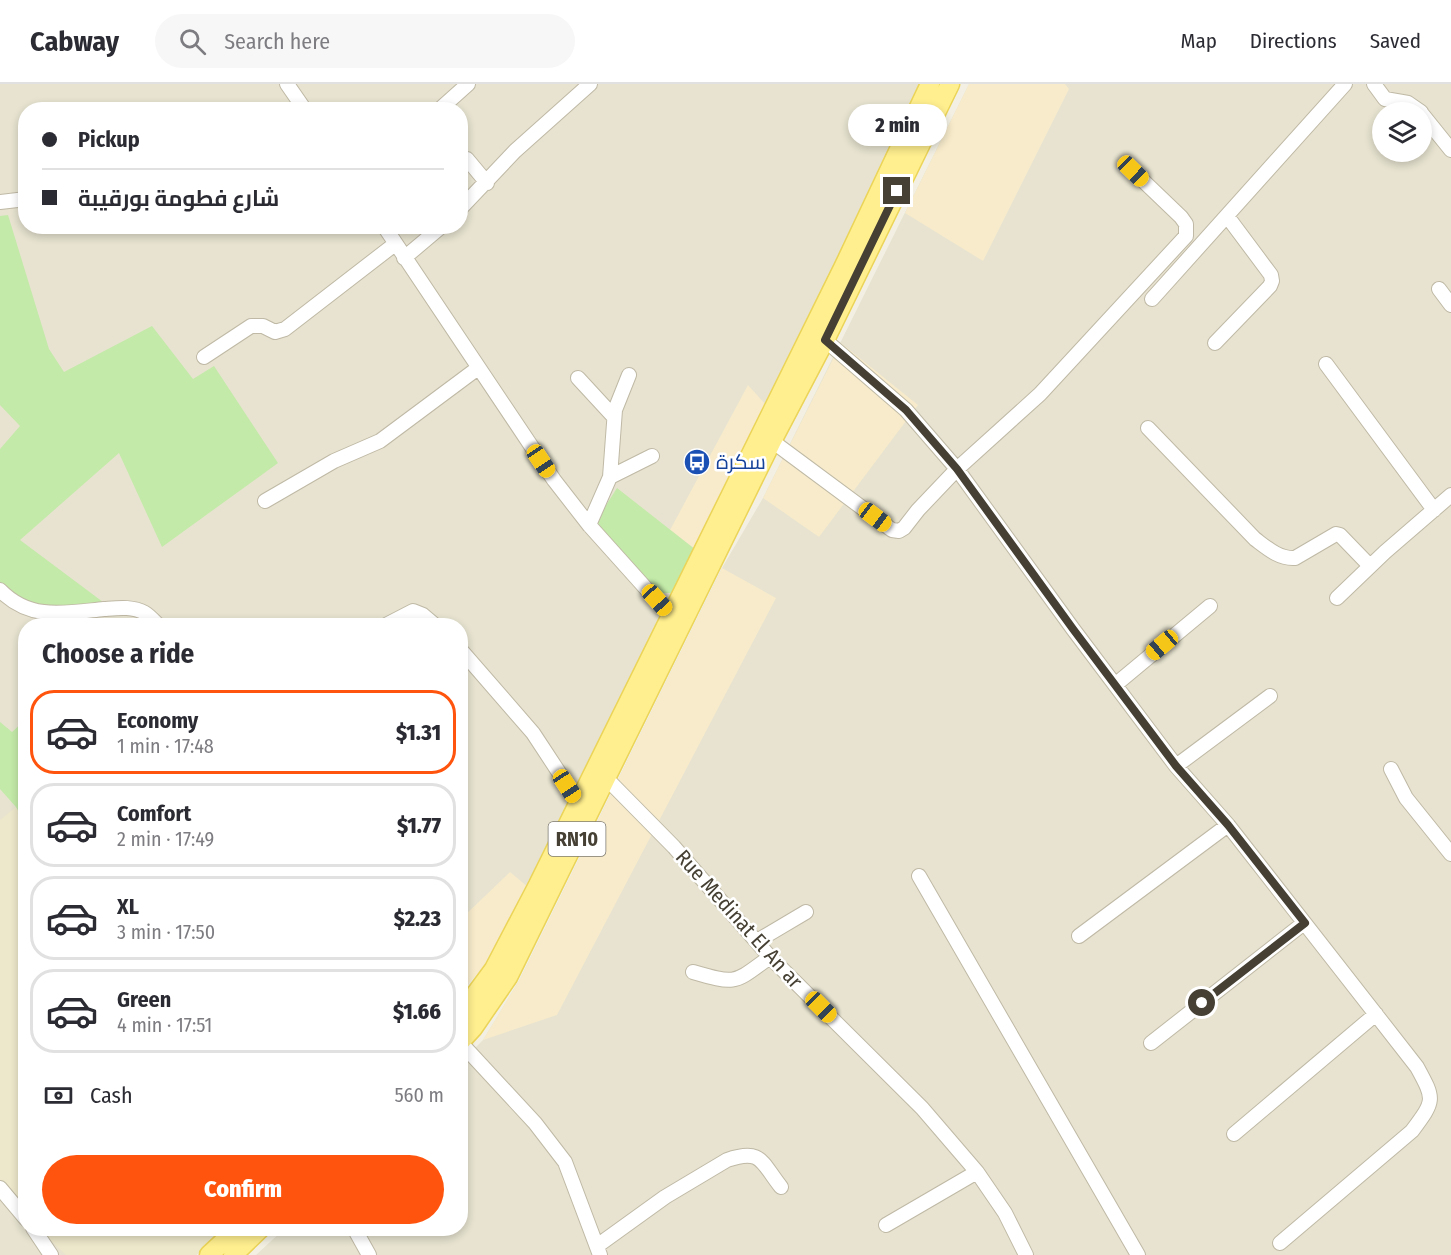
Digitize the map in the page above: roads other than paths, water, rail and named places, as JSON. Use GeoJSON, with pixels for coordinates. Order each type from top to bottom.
{"type":"FeatureCollection","features":[{"type":"Feature","properties":{"kind":"main road","name":"RN10"},"geometry":{"type":"LineString","coordinates":[[468,1034],[508,977],[607,779],[675,621],[930,84]]}},
{"type":"Feature","properties":{"kind":"main road","name":"RN10"},"geometry":{"type":"LineString","coordinates":[[468,1004],[494,969],[579,803],[825,340],[950,84]]}},
{"type":"Feature","properties":{"kind":"main road"},"geometry":{"type":"LineString","coordinates":[[209,1255],[229,1236]]}},
{"type":"Feature","properties":{"kind":"main road"},"geometry":{"type":"LineString","coordinates":[[233,1255],[253,1236]]}},
{"type":"Feature","properties":{"kind":"street"},"geometry":{"type":"LineString","coordinates":[[287,84],[299,102]]}},
{"type":"Feature","properties":{"kind":"street"},"geometry":{"type":"LineString","coordinates":[[448,102],[468,84]]}},
{"type":"Feature","properties":{"kind":"street"},"geometry":{"type":"LineString","coordinates":[[468,201],[515,151],[590,84]]}},
{"type":"Feature","properties":{"kind":"street"},"geometry":{"type":"LineString","coordinates":[[1152,299],[1346,84]]}},
{"type":"Feature","properties":{"kind":"street"},"geometry":{"type":"LineString","coordinates":[[1374,84],[1385,99],[1402,102]]}},
{"type":"Feature","properties":{"kind":"street"},"geometry":{"type":"LineString","coordinates":[[1432,126],[1451,150]]}},
{"type":"Feature","properties":{"kind":"street"},"geometry":{"type":"LineString","coordinates":[[468,160],[486,183]]}},
{"type":"Feature","properties":{"kind":"street"},"geometry":{"type":"LineString","coordinates":[[772,441],[892,530],[899,531],[904,528],[957,469],[1040,394],[1186,236],[1186,224],[1181,217],[1133,171]]}},
{"type":"Feature","properties":{"kind":"street"},"geometry":{"type":"LineString","coordinates":[[0,202],[18,200]]}},
{"type":"Feature","properties":{"kind":"street"},"geometry":{"type":"LineString","coordinates":[[1215,343],[1270,286],[1272,281],[1227,216]]}},
{"type":"Feature","properties":{"kind":"street"},"geometry":{"type":"LineString","coordinates":[[389,234],[554,480],[589,525],[675,621]]}},
{"type":"Feature","properties":{"kind":"street"},"geometry":{"type":"LineString","coordinates":[[404,258],[432,234]]}},
{"type":"Feature","properties":{"kind":"street"},"geometry":{"type":"LineString","coordinates":[[204,357],[251,326],[263,326],[275,332],[285,329],[395,244]]}},
{"type":"Feature","properties":{"kind":"street"},"geometry":{"type":"LineString","coordinates":[[1439,289],[1451,305]]}},
{"type":"Feature","properties":{"kind":"street"},"geometry":{"type":"LineString","coordinates":[[825,340],[906,410],[957,469],[1176,766],[1228,825],[1305,923],[1416,1067],[1429,1090],[1429,1107],[1413,1131],[1280,1243]]}},
{"type":"Feature","properties":{"kind":"street"},"geometry":{"type":"LineString","coordinates":[[1326,364],[1434,510]]}},
{"type":"Feature","properties":{"kind":"street"},"geometry":{"type":"LineString","coordinates":[[265,501],[334,460],[380,441],[478,368]]}},
{"type":"Feature","properties":{"kind":"street"},"geometry":{"type":"LineString","coordinates":[[589,525],[610,477],[614,417],[618,400],[629,375]]}},
{"type":"Feature","properties":{"kind":"street"},"geometry":{"type":"LineString","coordinates":[[578,378],[614,417]]}},
{"type":"Feature","properties":{"kind":"street"},"geometry":{"type":"LineString","coordinates":[[1148,429],[1255,539],[1272,552],[1295,558],[1336,534],[1340,535],[1370,566]]}},
{"type":"Feature","properties":{"kind":"street"},"geometry":{"type":"LineString","coordinates":[[610,477],[652,456]]}},
{"type":"Feature","properties":{"kind":"street"},"geometry":{"type":"LineString","coordinates":[[1337,598],[1451,495]]}},
{"type":"Feature","properties":{"kind":"street"},"geometry":{"type":"LineString","coordinates":[[0,590],[28,610],[76,612],[123,607],[146,614],[150,618]]}},
{"type":"Feature","properties":{"kind":"street"},"geometry":{"type":"LineString","coordinates":[[1115,685],[1210,606]]}},
{"type":"Feature","properties":{"kind":"street"},"geometry":{"type":"LineString","coordinates":[[399,618],[413,611],[427,618]]}},
{"type":"Feature","properties":{"kind":"street"},"geometry":{"type":"LineString","coordinates":[[468,658],[533,733],[579,803]]}},
{"type":"Feature","properties":{"kind":"street"},"geometry":{"type":"LineString","coordinates":[[1176,766],[1270,696]]}},
{"type":"Feature","properties":{"kind":"street"},"geometry":{"type":"LineString","coordinates":[[1391,769],[1406,798],[1451,854]]}},
{"type":"Feature","properties":{"kind":"street","name":"Rue Medinat El An ar"},"geometry":{"type":"LineString","coordinates":[[607,779],[674,847],[770,957],[922,1108],[977,1172],[1005,1213],[1026,1255]]}},
{"type":"Feature","properties":{"kind":"street"},"geometry":{"type":"LineString","coordinates":[[1079,936],[1228,825]]}},
{"type":"Feature","properties":{"kind":"street"},"geometry":{"type":"LineString","coordinates":[[919,876],[1138,1255]]}},
{"type":"Feature","properties":{"kind":"street"},"geometry":{"type":"LineString","coordinates":[[757,941],[806,912]]}},
{"type":"Feature","properties":{"kind":"street"},"geometry":{"type":"LineString","coordinates":[[1151,1043],[1305,923]]}},
{"type":"Feature","properties":{"kind":"street"},"geometry":{"type":"LineString","coordinates":[[693,972],[724,981],[740,979],[770,957]]}},
{"type":"Feature","properties":{"kind":"street"},"geometry":{"type":"LineString","coordinates":[[1234,1134],[1376,1014]]}},
{"type":"Feature","properties":{"kind":"street"},"geometry":{"type":"LineString","coordinates":[[468,1050],[535,1123],[565,1162],[599,1250],[665,1197],[727,1160],[738,1156],[750,1154],[756,1156],[781,1187]]}},
{"type":"Feature","properties":{"kind":"street"},"geometry":{"type":"LineString","coordinates":[[886,1225],[977,1172]]}},
{"type":"Feature","properties":{"kind":"street"},"geometry":{"type":"LineString","coordinates":[[0,1188],[18,1209]]}},
{"type":"Feature","properties":{"kind":"street"},"geometry":{"type":"LineString","coordinates":[[38,1236],[51,1255]]}},
{"type":"Feature","properties":{"kind":"street"},"geometry":{"type":"LineString","coordinates":[[358,1236],[369,1255]]}},
{"type":"Feature","properties":{"kind":"place","name":"سكرة"},"geometry":{"type":"Point","coordinates":[697,462]}}]}
